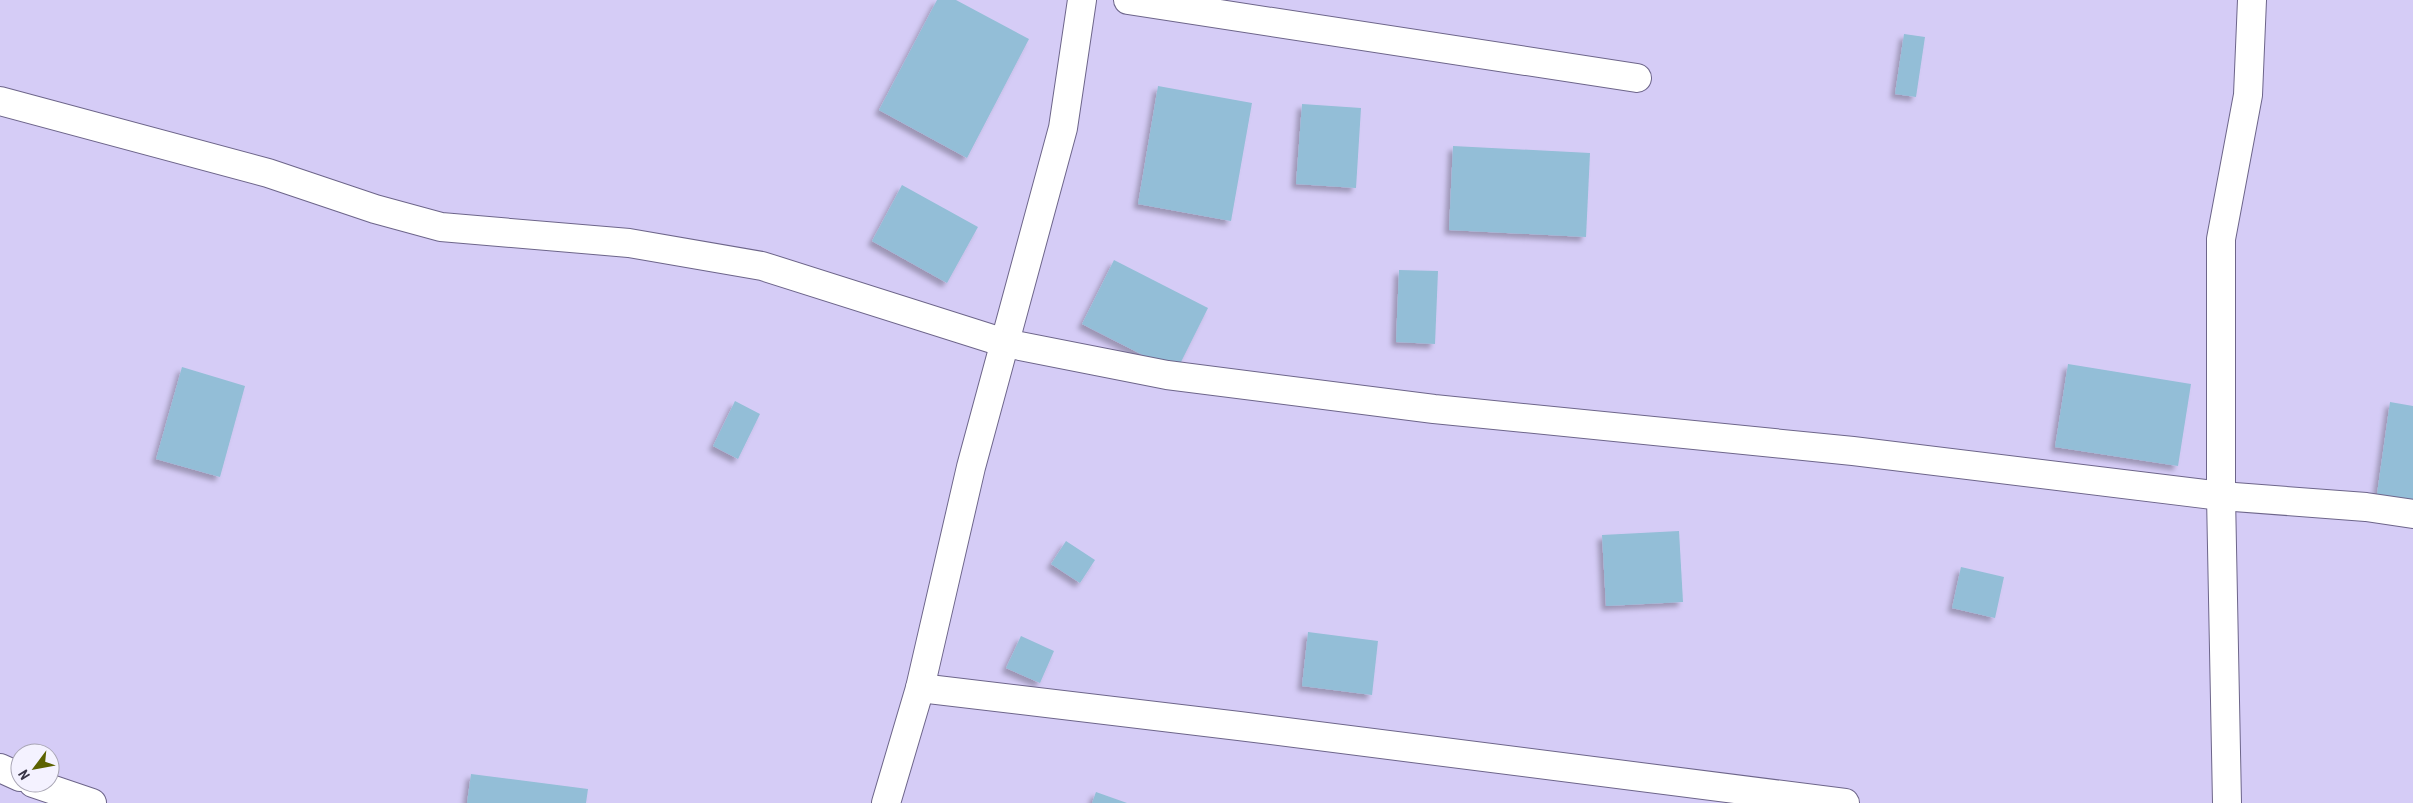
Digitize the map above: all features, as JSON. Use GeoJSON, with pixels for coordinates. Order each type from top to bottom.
{"type":"FeatureCollection","features":[{"type":"Feature","properties":{"kind":"street"},"geometry":{"type":"LineString","coordinates":[[886,803],[920,688],[971,467],[1063,128],[1082,0]]}},
{"type":"Feature","properties":{"kind":"street"},"geometry":{"type":"LineString","coordinates":[[1128,0],[1637,78]]}},
{"type":"Feature","properties":{"kind":"street"},"geometry":{"type":"LineString","coordinates":[[2227,803],[2221,496],[2221,239],[2248,94],[2252,0]]}},
{"type":"Feature","properties":{"kind":"street"},"geometry":{"type":"LineString","coordinates":[[0,101],[268,174],[367,207],[440,227],[628,243],[762,266],[1005,343],[1167,375],[1424,408],[1853,451],[2221,496],[2366,508],[2413,514]]}},
{"type":"Feature","properties":{"kind":"street"},"geometry":{"type":"LineString","coordinates":[[920,688],[1240,726],[1845,803]]}},
{"type":"Feature","properties":{"kind":"street"},"geometry":{"type":"LineString","coordinates":[[54,793],[92,803]]}},
{"type":"Feature","properties":{"kind":"building"},"geometry":{"type":"Polygon","coordinates":[[[937,0],[956,0],[1029,39],[967,158],[879,110],[937,0]]]}},
{"type":"Feature","properties":{"kind":"building"},"geometry":{"type":"Polygon","coordinates":[[[1904,34],[1925,37],[1916,97],[1895,94],[1904,34]]]}},
{"type":"Feature","properties":{"kind":"building"},"geometry":{"type":"Polygon","coordinates":[[[1158,86],[1252,103],[1231,221],[1138,204],[1158,86]]]}},
{"type":"Feature","properties":{"kind":"building"},"geometry":{"type":"Polygon","coordinates":[[[1302,104],[1361,108],[1356,188],[1296,184],[1302,104]]]}},
{"type":"Feature","properties":{"kind":"building"},"geometry":{"type":"Polygon","coordinates":[[[1453,146],[1590,153],[1586,237],[1449,230],[1453,146]]]}},
{"type":"Feature","properties":{"kind":"building"},"geometry":{"type":"Polygon","coordinates":[[[902,185],[978,227],[947,283],[872,241],[902,185]]]}},
{"type":"Feature","properties":{"kind":"building"},"geometry":{"type":"Polygon","coordinates":[[[1114,260],[1208,308],[1176,372],[1082,324],[1114,260]]]}},
{"type":"Feature","properties":{"kind":"building"},"geometry":{"type":"Polygon","coordinates":[[[1399,270],[1438,271],[1435,344],[1396,342],[1399,270]]]}},
{"type":"Feature","properties":{"kind":"building"},"geometry":{"type":"Polygon","coordinates":[[[2068,364],[2191,384],[2178,466],[2055,447],[2068,364]]]}},
{"type":"Feature","properties":{"kind":"building"},"geometry":{"type":"Polygon","coordinates":[[[182,367],[245,386],[220,477],[156,459],[182,367]]]}},
{"type":"Feature","properties":{"kind":"building"},"geometry":{"type":"Polygon","coordinates":[[[735,401],[760,414],[738,459],[713,446],[735,401]]]}},
{"type":"Feature","properties":{"kind":"building"},"geometry":{"type":"Polygon","coordinates":[[[2390,402],[2413,406],[2413,500],[2377,494],[2390,402]]]}},
{"type":"Feature","properties":{"kind":"building"},"geometry":{"type":"Polygon","coordinates":[[[1679,531],[1683,602],[1606,606],[1602,535],[1679,531]]]}},
{"type":"Feature","properties":{"kind":"building"},"geometry":{"type":"Polygon","coordinates":[[[1066,541],[1095,560],[1080,583],[1051,564],[1066,541]]]}},
{"type":"Feature","properties":{"kind":"building"},"geometry":{"type":"Polygon","coordinates":[[[1961,567],[2004,577],[1995,618],[1952,608],[1961,567]]]}},
{"type":"Feature","properties":{"kind":"building"},"geometry":{"type":"Polygon","coordinates":[[[1308,632],[1378,641],[1372,695],[1302,686],[1308,632]]]}},
{"type":"Feature","properties":{"kind":"building"},"geometry":{"type":"Polygon","coordinates":[[[1021,636],[1054,651],[1040,683],[1006,668],[1021,636]]]}},
{"type":"Feature","properties":{"kind":"building"},"geometry":{"type":"Polygon","coordinates":[[[471,774],[588,789],[586,803],[467,803],[471,774]]]}},
{"type":"Feature","properties":{"kind":"building"},"geometry":{"type":"Polygon","coordinates":[[[1096,792],[1127,803],[1092,803],[1096,792]]]}}]}
